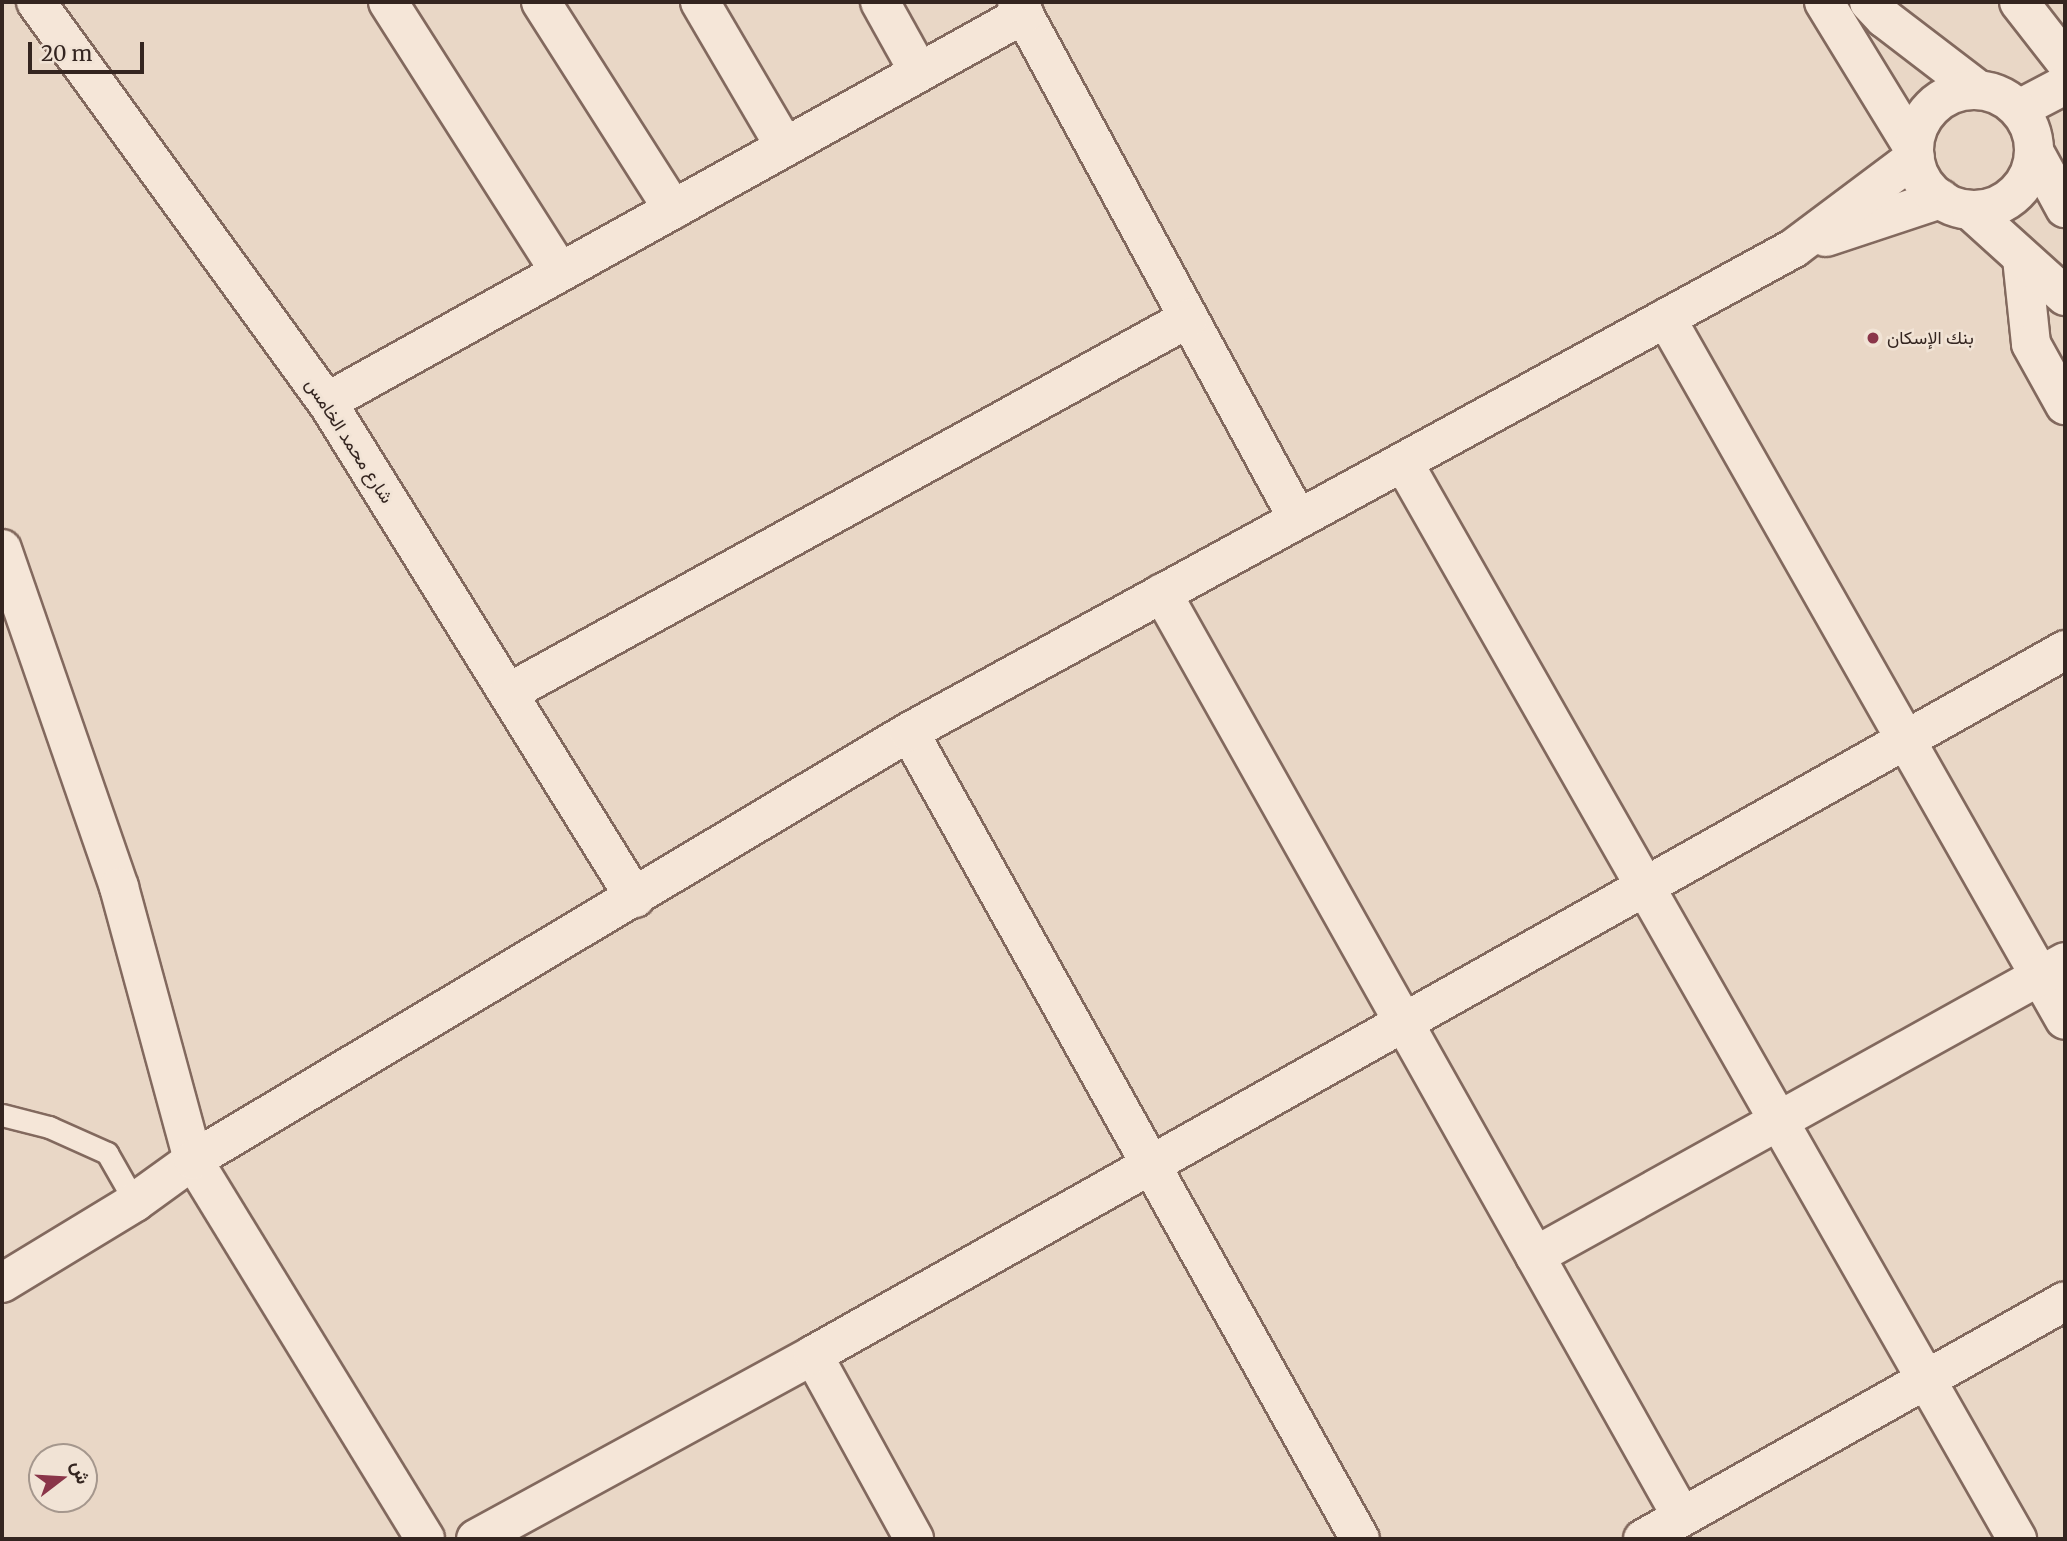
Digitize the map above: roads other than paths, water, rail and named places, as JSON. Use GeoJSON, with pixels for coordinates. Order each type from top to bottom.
{"type":"FeatureCollection","features":[{"type":"Feature","properties":{"kind":"street","name":"شارع محمد الخامس"},"geometry":{"type":"LineString","coordinates":[[36,2],[327,402],[635,898]]}},
{"type":"Feature","properties":{"kind":"street"},"geometry":{"type":"LineString","coordinates":[[388,2],[560,272]]}},
{"type":"Feature","properties":{"kind":"street"},"geometry":{"type":"LineString","coordinates":[[541,2],[673,209]]}},
{"type":"Feature","properties":{"kind":"street"},"geometry":{"type":"LineString","coordinates":[[700,2],[785,147]]}},
{"type":"Feature","properties":{"kind":"street"},"geometry":{"type":"LineString","coordinates":[[880,2],[919,72]]}},
{"type":"Feature","properties":{"kind":"street"},"geometry":{"type":"LineString","coordinates":[[1824,2],[1914,152]]}},
{"type":"Feature","properties":{"kind":"street"},"geometry":{"type":"LineString","coordinates":[[1869,2],[1884,18],[1978,89],[2000,95],[2019,109],[2032,130],[2035,153],[2065,208]]}},
{"type":"Feature","properties":{"kind":"street"},"geometry":{"type":"LineString","coordinates":[[2019,2],[2065,61]]}},
{"type":"Feature","properties":{"kind":"street"},"geometry":{"type":"LineString","coordinates":[[327,402],[919,72],[1021,8],[1298,519]]}},
{"type":"Feature","properties":{"kind":"street"},"geometry":{"type":"LineString","coordinates":[[2019,109],[2065,85]]}},
{"type":"Feature","properties":{"kind":"street"},"geometry":{"type":"LineString","coordinates":[[1978,89],[1954,92],[1933,105],[1919,123],[1914,152],[1917,171],[1929,191],[1956,205],[2065,296]]}},
{"type":"Feature","properties":{"kind":"street"},"geometry":{"type":"LineString","coordinates":[[2,1283],[135,1202],[193,1160],[909,732],[1794,248],[1914,152]]}},
{"type":"Feature","properties":{"kind":"street"},"geometry":{"type":"LineString","coordinates":[[1794,248],[1956,205],[1995,208],[2015,195],[2029,176],[2035,153]]}},
{"type":"Feature","properties":{"kind":"street"},"geometry":{"type":"LineString","coordinates":[[2022,258],[2031,344],[2065,405]]}},
{"type":"Feature","properties":{"kind":"street"},"geometry":{"type":"LineString","coordinates":[[508,693],[1189,318]]}},
{"type":"Feature","properties":{"kind":"street"},"geometry":{"type":"LineString","coordinates":[[1666,318],[1906,740],[2053,969],[2065,1020]]}},
{"type":"Feature","properties":{"kind":"street"},"geometry":{"type":"LineString","coordinates":[[1403,462],[2017,1539]]}},
{"type":"Feature","properties":{"kind":"street"},"geometry":{"type":"LineString","coordinates":[[2,549],[119,887],[193,1160],[421,1538]]}},
{"type":"Feature","properties":{"kind":"street"},"geometry":{"type":"LineString","coordinates":[[1162,593],[1682,1517]]}},
{"type":"Feature","properties":{"kind":"street"},"geometry":{"type":"LineString","coordinates":[[476,1539],[813,1355],[2065,650]]}},
{"type":"Feature","properties":{"kind":"street"},"geometry":{"type":"LineString","coordinates":[[909,732],[1360,1539]]}},
{"type":"Feature","properties":{"kind":"street"},"geometry":{"type":"LineString","coordinates":[[1535,1256],[2053,969]]}},
{"type":"Feature","properties":{"kind":"street"},"geometry":{"type":"LineString","coordinates":[[1643,1539],[2065,1301]]}},
{"type":"Feature","properties":{"kind":"street"},"geometry":{"type":"LineString","coordinates":[[813,1355],[914,1539]]}},
{"type":"Feature","properties":{"kind":"lane"},"geometry":{"type":"LineString","coordinates":[[2,1115],[49,1127],[107,1153],[135,1202]]}},
{"type":"Feature","properties":{"kind":"place","name":"بنك الإسكان"},"geometry":{"type":"Point","coordinates":[1873,338]}}]}
